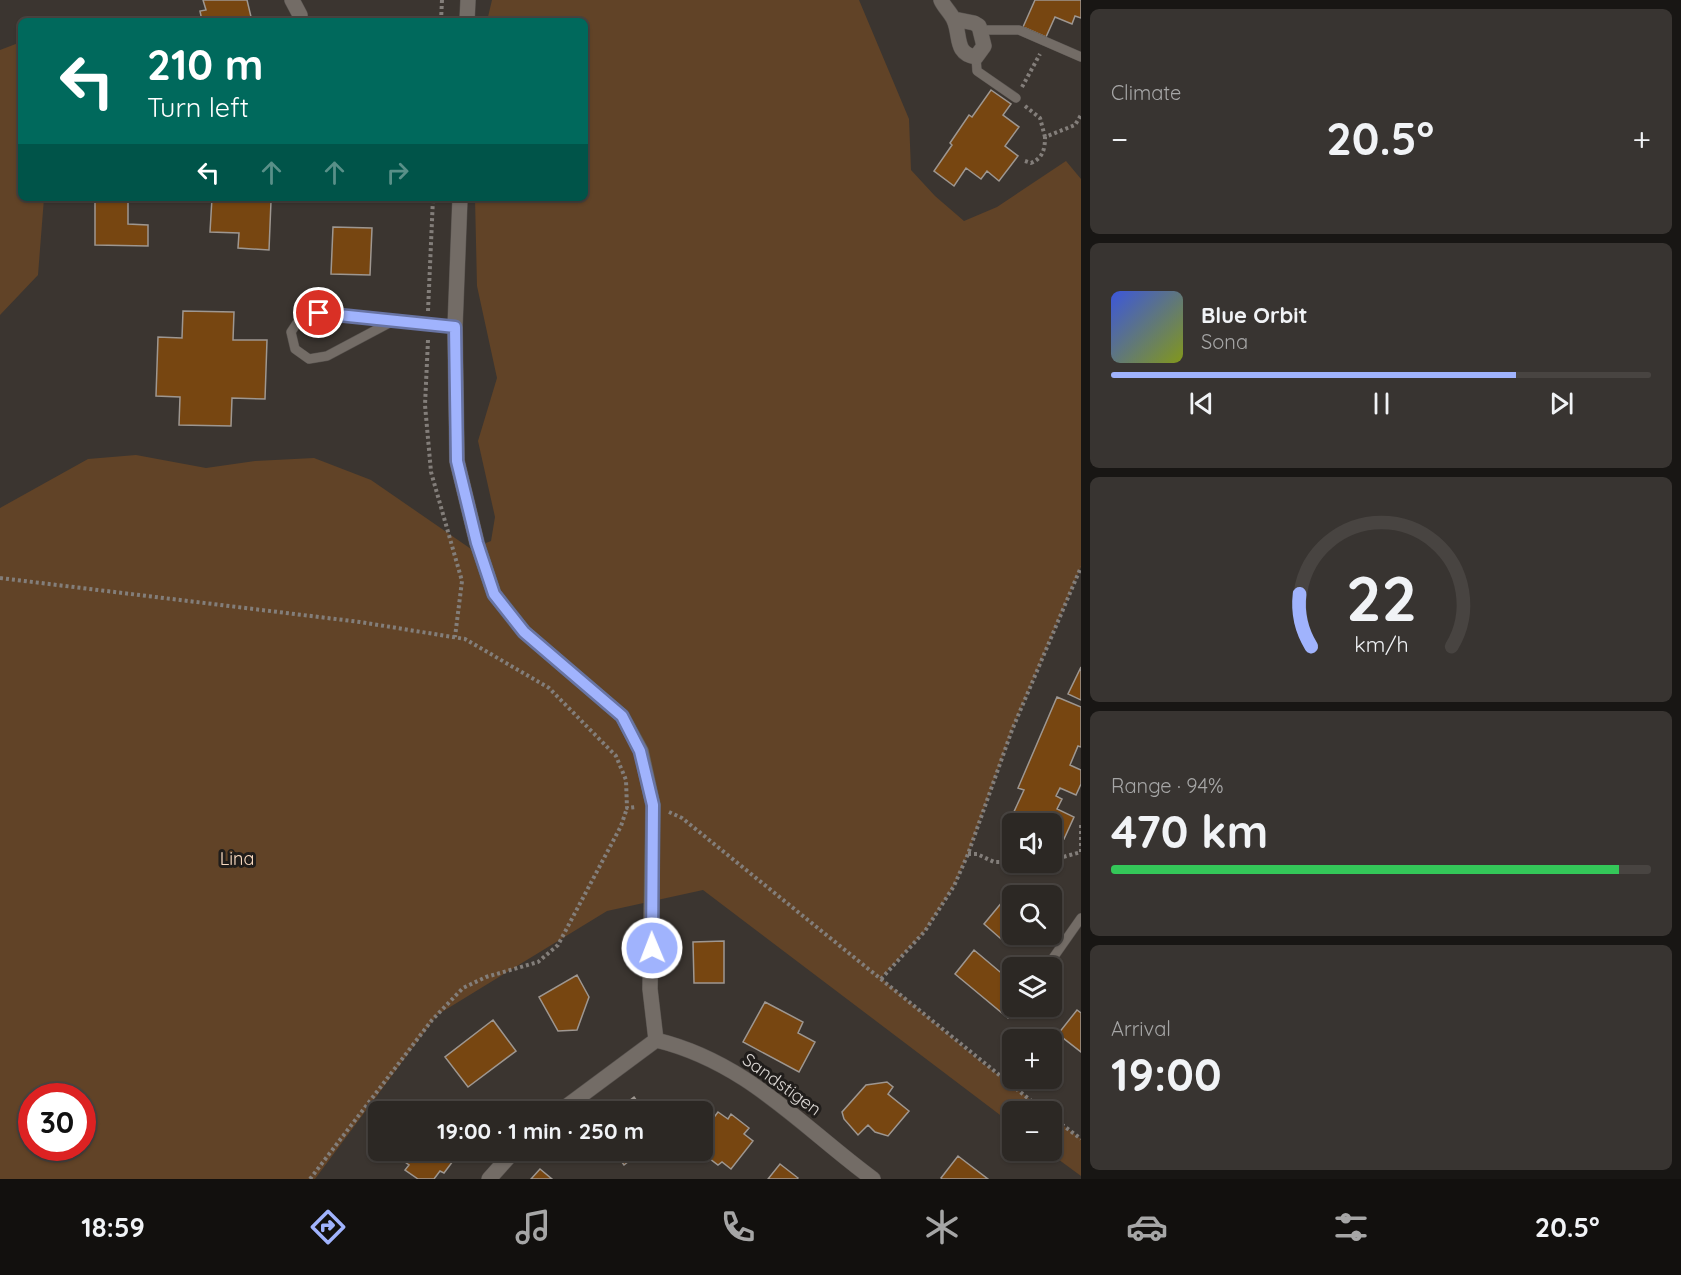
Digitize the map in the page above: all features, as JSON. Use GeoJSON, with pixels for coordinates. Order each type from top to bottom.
{"type":"FeatureCollection","features":[{"type":"Feature","properties":{"kind":"street"},"geometry":{"type":"LineString","coordinates":[[292,0],[300,18]]}},
{"type":"Feature","properties":{"kind":"street"},"geometry":{"type":"LineString","coordinates":[[467,18],[468,0]]}},
{"type":"Feature","properties":{"kind":"street"},"geometry":{"type":"LineString","coordinates":[[940,0],[954,19],[962,51],[969,56],[976,57],[984,46],[981,30],[974,22],[954,19]]}},
{"type":"Feature","properties":{"kind":"street"},"geometry":{"type":"LineString","coordinates":[[460,201],[455,327],[457,461],[477,543],[494,594],[524,632],[622,716],[640,751],[653,805],[650,989],[656,1040],[574,1101]]}},
{"type":"Feature","properties":{"kind":"street","name":"Sandstigen"},"geometry":{"type":"LineString","coordinates":[[656,1040],[701,1054],[756,1084],[873,1179]]}},
{"type":"Feature","properties":{"kind":"street"},"geometry":{"type":"LineString","coordinates":[[489,1179],[505,1161]]}},
{"type":"Feature","properties":{"kind":"lane"},"geometry":{"type":"LineString","coordinates":[[981,30],[1019,30],[1081,57]]}},
{"type":"Feature","properties":{"kind":"lane"},"geometry":{"type":"LineString","coordinates":[[976,57],[977,71],[1016,98]]}},
{"type":"Feature","properties":{"kind":"lane"},"geometry":{"type":"LineString","coordinates":[[391,322],[327,356],[309,360],[295,350],[291,332],[301,317],[319,313],[455,327]]}},
{"type":"Feature","properties":{"kind":"lane"},"geometry":{"type":"LineString","coordinates":[[1054,957],[1081,918]]}},
{"type":"Feature","properties":{"kind":"path"},"geometry":{"type":"LineString","coordinates":[[441,0],[441,18]]}},
{"type":"Feature","properties":{"kind":"path"},"geometry":{"type":"LineString","coordinates":[[1025,161],[1031,163],[1039,160],[1045,148],[1045,137],[1040,118],[1016,98],[1046,42]]}},
{"type":"Feature","properties":{"kind":"path"},"geometry":{"type":"LineString","coordinates":[[1045,137],[1075,125],[1081,115]]}},
{"type":"Feature","properties":{"kind":"path"},"geometry":{"type":"LineString","coordinates":[[881,979],[925,931],[954,886],[968,854],[1012,730],[1081,567]]}},
{"type":"Feature","properties":{"kind":"path"},"geometry":{"type":"LineString","coordinates":[[0,578],[360,622],[465,639],[549,688],[616,756],[626,780],[627,808],[621,826],[558,945],[538,962],[486,977],[463,988],[432,1020],[310,1179]]}},
{"type":"Feature","properties":{"kind":"path"},"geometry":{"type":"LineString","coordinates":[[627,808],[653,805],[682,818],[1031,1101]]}},
{"type":"Feature","properties":{"kind":"path"},"geometry":{"type":"LineString","coordinates":[[1062,857],[1081,852],[1081,822]]}},
{"type":"Feature","properties":{"kind":"path"},"geometry":{"type":"LineString","coordinates":[[968,854],[976,854],[994,862],[1002,862]]}},
{"type":"Feature","properties":{"kind":"path"},"geometry":{"type":"LineString","coordinates":[[1062,1125],[1081,1139]]}},
{"type":"Feature","properties":{"kind":"green space","name":"Lina"},"geometry":{"type":"Polygon","coordinates":[[[492,0],[859,0],[909,119],[911,170],[935,196],[964,221],[997,207],[1066,161],[1081,179],[1081,567],[1012,730],[968,854],[954,886],[925,931],[881,978],[1002,1078],[1002,1089],[1016,1089],[1032,1101],[1002,1101],[1002,1116],[703,890],[607,911],[437,1015],[373,1101],[368,1101],[368,1108],[315,1179],[0,1179],[0,508],[88,459],[136,455],[206,468],[255,461],[314,458],[371,480],[471,549],[491,541],[495,517],[478,441],[497,378],[477,286],[475,201],[588,201],[588,18],[488,18],[492,0]]]}},
{"type":"Feature","properties":{"kind":"green space"},"geometry":{"type":"Polygon","coordinates":[[[18,43],[18,201],[44,201],[38,275],[0,315],[0,50],[18,43]]]}},
{"type":"Feature","properties":{"kind":"green space"},"geometry":{"type":"Polygon","coordinates":[[[1062,1125],[1081,1139],[1081,1176],[1061,1161],[1062,1125]]]}},
{"type":"Feature","properties":{"kind":"building"},"geometry":{"type":"Polygon","coordinates":[[[203,0],[247,0],[251,18],[201,18],[200,11],[206,10],[203,0]]]}},
{"type":"Feature","properties":{"kind":"building"},"geometry":{"type":"Polygon","coordinates":[[[1035,0],[1081,0],[1081,18],[1075,16],[1072,24],[1055,17],[1046,37],[1023,27],[1035,0]]]}},
{"type":"Feature","properties":{"kind":"building"},"geometry":{"type":"Polygon","coordinates":[[[991,90],[1011,104],[1003,115],[1019,127],[1005,146],[1018,156],[999,181],[987,171],[981,179],[966,168],[954,186],[934,171],[969,115],[972,117],[991,90]]]}},
{"type":"Feature","properties":{"kind":"building"},"geometry":{"type":"Polygon","coordinates":[[[95,201],[128,201],[128,224],[148,225],[148,246],[95,245],[95,201]]]}},
{"type":"Feature","properties":{"kind":"building"},"geometry":{"type":"Polygon","coordinates":[[[212,201],[271,201],[269,250],[238,248],[239,233],[210,232],[212,201]]]}},
{"type":"Feature","properties":{"kind":"building"},"geometry":{"type":"Polygon","coordinates":[[[333,227],[372,228],[370,275],[331,274],[333,227]]]}},
{"type":"Feature","properties":{"kind":"building"},"geometry":{"type":"Polygon","coordinates":[[[183,311],[234,312],[233,340],[267,340],[265,399],[232,398],[231,426],[179,425],[180,397],[156,396],[158,337],[182,338],[183,311]]]}},
{"type":"Feature","properties":{"kind":"building"},"geometry":{"type":"Polygon","coordinates":[[[1081,667],[1081,700],[1068,694],[1081,667]]]}},
{"type":"Feature","properties":{"kind":"building"},"geometry":{"type":"Polygon","coordinates":[[[1057,697],[1081,707],[1081,747],[1078,746],[1070,765],[1081,770],[1081,784],[1076,795],[1060,788],[1056,796],[1062,799],[1057,809],[1074,817],[1064,839],[1062,838],[1062,813],[1013,813],[1024,790],[1018,788],[1057,697]]]}},
{"type":"Feature","properties":{"kind":"building"},"geometry":{"type":"Polygon","coordinates":[[[1002,902],[1002,940],[984,924],[1002,902]]]}},
{"type":"Feature","properties":{"kind":"building"},"geometry":{"type":"Polygon","coordinates":[[[724,941],[724,983],[694,983],[693,942],[724,941]]]}},
{"type":"Feature","properties":{"kind":"building"},"geometry":{"type":"Polygon","coordinates":[[[974,950],[1002,974],[1002,1013],[955,974],[974,950]]]}},
{"type":"Feature","properties":{"kind":"building"},"geometry":{"type":"Polygon","coordinates":[[[577,975],[589,997],[577,1030],[558,1031],[539,997],[577,975]]]}},
{"type":"Feature","properties":{"kind":"building"},"geometry":{"type":"Polygon","coordinates":[[[765,1002],[803,1022],[798,1033],[815,1042],[799,1072],[743,1042],[765,1002]]]}},
{"type":"Feature","properties":{"kind":"building"},"geometry":{"type":"Polygon","coordinates":[[[1077,1010],[1081,1013],[1081,1052],[1062,1037],[1062,1029],[1077,1010]]]}},
{"type":"Feature","properties":{"kind":"building"},"geometry":{"type":"Polygon","coordinates":[[[493,1020],[516,1051],[468,1087],[445,1057],[493,1020]]]}},
{"type":"Feature","properties":{"kind":"building"},"geometry":{"type":"Polygon","coordinates":[[[887,1082],[893,1087],[888,1094],[909,1111],[888,1136],[875,1132],[868,1125],[858,1135],[844,1119],[842,1112],[866,1085],[887,1082]]]}},
{"type":"Feature","properties":{"kind":"building"},"geometry":{"type":"Polygon","coordinates":[[[718,1112],[728,1119],[731,1114],[749,1128],[744,1134],[753,1141],[731,1169],[722,1162],[718,1165],[713,1161],[713,1119],[718,1112]]]}},
{"type":"Feature","properties":{"kind":"building"},"geometry":{"type":"Polygon","coordinates":[[[958,1156],[988,1179],[942,1179],[958,1156]]]}},
{"type":"Feature","properties":{"kind":"building"},"geometry":{"type":"Polygon","coordinates":[[[403,1161],[453,1161],[444,1173],[440,1171],[434,1179],[418,1179],[405,1170],[409,1165],[403,1161]]]}},
{"type":"Feature","properties":{"kind":"building"},"geometry":{"type":"Polygon","coordinates":[[[780,1164],[798,1178],[768,1179],[780,1164]]]}},
{"type":"Feature","properties":{"kind":"building"},"geometry":{"type":"Polygon","coordinates":[[[540,1169],[552,1179],[531,1179],[540,1169]]]}},
{"type":"Feature","properties":{"kind":"route"},"geometry":{"type":"LineString","coordinates":[[319,313],[455,327],[457,461],[477,543],[494,594],[524,632],[622,716],[640,751],[653,805],[652,948]]}}]}
